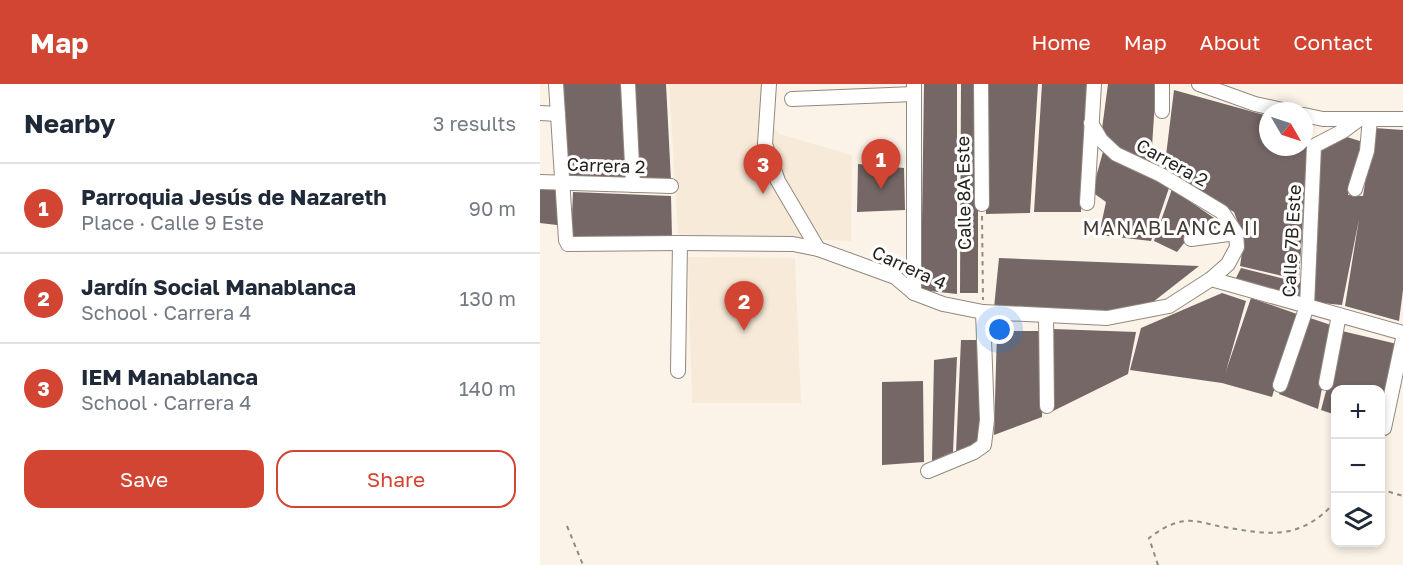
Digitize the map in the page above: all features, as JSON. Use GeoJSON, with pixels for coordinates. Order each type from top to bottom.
{"type":"FeatureCollection","features":[{"type":"Feature","properties":{"kind":"street"},"geometry":{"type":"LineString","coordinates":[[556,84],[562,183]]}},
{"type":"Feature","properties":{"kind":"street"},"geometry":{"type":"LineString","coordinates":[[628,84],[633,185]]}},
{"type":"Feature","properties":{"kind":"street"},"geometry":{"type":"LineString","coordinates":[[769,84],[765,144],[778,182],[819,249]]}},
{"type":"Feature","properties":{"kind":"street","name":"Calle 8A Este"},"geometry":{"type":"LineString","coordinates":[[981,84],[982,204]]}},
{"type":"Feature","properties":{"kind":"street"},"geometry":{"type":"LineString","coordinates":[[1087,203],[1094,84]]}},
{"type":"Feature","properties":{"kind":"street"},"geometry":{"type":"LineString","coordinates":[[1162,84],[1162,111]]}},
{"type":"Feature","properties":{"kind":"street"},"geometry":{"type":"LineString","coordinates":[[1199,84],[1259,105]]}},
{"type":"Feature","properties":{"kind":"street"},"geometry":{"type":"LineString","coordinates":[[792,99],[914,89],[914,293]]}},
{"type":"Feature","properties":{"kind":"street"},"geometry":{"type":"LineString","coordinates":[[540,113],[558,114]]}},
{"type":"Feature","properties":{"kind":"street"},"geometry":{"type":"LineString","coordinates":[[1313,117],[1323,119],[1403,119]]}},
{"type":"Feature","properties":{"kind":"street"},"geometry":{"type":"LineString","coordinates":[[1355,189],[1368,151],[1364,119]]}},
{"type":"Feature","properties":{"kind":"street","name":"Calle 7B Este"},"geometry":{"type":"LineString","coordinates":[[1280,385],[1307,306],[1314,146],[1364,119]]}},
{"type":"Feature","properties":{"kind":"street","name":"Carrera 2"},"geometry":{"type":"LineString","coordinates":[[1091,123],[1101,140],[1116,154],[1161,175],[1221,212],[1236,233]]}},
{"type":"Feature","properties":{"kind":"street","name":"Carrera 2"},"geometry":{"type":"LineString","coordinates":[[540,182],[671,186]]}},
{"type":"Feature","properties":{"kind":"street","name":"Carrera 4"},"geometry":{"type":"LineString","coordinates":[[562,183],[566,243],[793,244],[819,249],[895,277],[914,293],[943,304],[983,312],[1107,318],[1169,306],[1211,279],[1228,264],[1237,247],[1236,233]]}},
{"type":"Feature","properties":{"kind":"street"},"geometry":{"type":"LineString","coordinates":[[1191,239],[1236,233]]}},
{"type":"Feature","properties":{"kind":"street"},"geometry":{"type":"LineString","coordinates":[[678,371],[680,243]]}},
{"type":"Feature","properties":{"kind":"street"},"geometry":{"type":"LineString","coordinates":[[1211,279],[1403,333]]}},
{"type":"Feature","properties":{"kind":"street"},"geometry":{"type":"LineString","coordinates":[[928,471],[974,452],[984,445],[987,420],[983,312]]}},
{"type":"Feature","properties":{"kind":"street"},"geometry":{"type":"LineString","coordinates":[[1046,315],[1047,406]]}},
{"type":"Feature","properties":{"kind":"street"},"geometry":{"type":"LineString","coordinates":[[1326,383],[1339,315]]}},
{"type":"Feature","properties":{"kind":"street"},"geometry":{"type":"LineString","coordinates":[[1385,423],[1403,339]]}},
{"type":"Feature","properties":{"kind":"path","name":"Calle 8A Este"},"geometry":{"type":"LineString","coordinates":[[982,204],[983,312]]}},
{"type":"Feature","properties":{"kind":"path"},"geometry":{"type":"LineString","coordinates":[[1385,491],[1403,496]]}},
{"type":"Feature","properties":{"kind":"path"},"geometry":{"type":"LineString","coordinates":[[1158,565],[1149,538],[1165,527],[1186,521],[1257,533],[1287,533],[1322,517],[1331,506]]}},
{"type":"Feature","properties":{"kind":"path"},"geometry":{"type":"LineString","coordinates":[[567,526],[583,565]]}},
{"type":"Feature","properties":{"kind":"shaded area"},"geometry":{"type":"Polygon","coordinates":[[[669,84],[776,84],[773,127],[779,134],[852,155],[851,241],[678,234],[669,84]]]}},
{"type":"Feature","properties":{"kind":"shaded area"},"geometry":{"type":"Polygon","coordinates":[[[688,257],[795,258],[801,403],[692,403],[688,257]]]}},
{"type":"Feature","properties":{"kind":"building"},"geometry":{"type":"Polygon","coordinates":[[[563,84],[623,84],[627,179],[566,176],[563,84]]]}},
{"type":"Feature","properties":{"kind":"building"},"geometry":{"type":"Polygon","coordinates":[[[632,84],[666,84],[671,181],[637,179],[632,84]]]}},
{"type":"Feature","properties":{"kind":"building"},"geometry":{"type":"Polygon","coordinates":[[[924,84],[957,84],[957,294],[921,290],[924,84]]]}},
{"type":"Feature","properties":{"kind":"building"},"geometry":{"type":"Polygon","coordinates":[[[961,84],[978,84],[978,293],[960,293],[961,84]]]}},
{"type":"Feature","properties":{"kind":"building"},"geometry":{"type":"Polygon","coordinates":[[[987,84],[1038,84],[1030,213],[986,214],[987,84]]]}},
{"type":"Feature","properties":{"kind":"building"},"geometry":{"type":"Polygon","coordinates":[[[1042,84],[1090,84],[1081,212],[1034,212],[1042,84]]]}},
{"type":"Feature","properties":{"kind":"building"},"geometry":{"type":"Polygon","coordinates":[[[1108,84],[1156,84],[1151,163],[1114,146],[1102,129],[1108,84]]]}},
{"type":"Feature","properties":{"kind":"building"},"geometry":{"type":"Polygon","coordinates":[[[1174,90],[1259,114],[1259,156],[1307,156],[1299,280],[1240,266],[1244,239],[1234,212],[1164,172],[1174,90]]]}},
{"type":"Feature","properties":{"kind":"building"},"geometry":{"type":"Polygon","coordinates":[[[1374,128],[1403,130],[1403,290],[1399,321],[1345,306],[1359,219],[1342,305],[1311,302],[1321,151],[1347,137],[1363,142],[1348,195],[1363,196],[1374,128]]]}},
{"type":"Feature","properties":{"kind":"building"},"geometry":{"type":"Polygon","coordinates":[[[1104,148],[1169,188],[1151,241],[1099,235],[1106,202],[1092,192],[1104,148]]]}},
{"type":"Feature","properties":{"kind":"building"},"geometry":{"type":"Polygon","coordinates":[[[858,164],[904,168],[905,210],[857,212],[858,164]]]}},
{"type":"Feature","properties":{"kind":"building"},"geometry":{"type":"Polygon","coordinates":[[[540,189],[558,190],[557,225],[540,223],[540,189]]]}},
{"type":"Feature","properties":{"kind":"building"},"geometry":{"type":"Polygon","coordinates":[[[1172,189],[1230,229],[1192,233],[1177,252],[1154,241],[1172,189]]]}},
{"type":"Feature","properties":{"kind":"building"},"geometry":{"type":"Polygon","coordinates":[[[573,192],[671,196],[672,238],[571,240],[573,192]]]}},
{"type":"Feature","properties":{"kind":"building"},"geometry":{"type":"Polygon","coordinates":[[[999,258],[1199,266],[1153,302],[1101,313],[994,308],[999,258]]]}},
{"type":"Feature","properties":{"kind":"building"},"geometry":{"type":"Polygon","coordinates":[[[1241,268],[1304,284],[1302,300],[1235,280],[1241,268]]]}},
{"type":"Feature","properties":{"kind":"building"},"geometry":{"type":"Polygon","coordinates":[[[1222,293],[1246,301],[1226,371],[1251,298],[1297,314],[1272,397],[1222,383],[1130,370],[1141,328],[1222,293]]]}},
{"type":"Feature","properties":{"kind":"building"},"geometry":{"type":"Polygon","coordinates":[[[1307,317],[1334,326],[1318,409],[1279,394],[1307,317]]]}},
{"type":"Feature","properties":{"kind":"building"},"geometry":{"type":"Polygon","coordinates":[[[1053,329],[1136,332],[1128,374],[1051,412],[1053,329]]]}},
{"type":"Feature","properties":{"kind":"building"},"geometry":{"type":"Polygon","coordinates":[[[997,331],[1044,331],[1042,417],[994,435],[997,331]]]}},
{"type":"Feature","properties":{"kind":"building"},"geometry":{"type":"Polygon","coordinates":[[[1342,331],[1397,344],[1385,394],[1385,385],[1331,385],[1331,413],[1321,410],[1342,331]]]}},
{"type":"Feature","properties":{"kind":"building"},"geometry":{"type":"Polygon","coordinates":[[[961,340],[981,340],[981,443],[956,453],[961,340]]]}},
{"type":"Feature","properties":{"kind":"building"},"geometry":{"type":"Polygon","coordinates":[[[957,357],[953,452],[932,461],[934,360],[957,357]]]}},
{"type":"Feature","properties":{"kind":"building"},"geometry":{"type":"Polygon","coordinates":[[[923,381],[924,462],[882,465],[882,382],[923,381]]]}},
{"type":"Feature","properties":{"kind":"place","name":"Parroquia Jesús de Nazareth"},"geometry":{"type":"Point","coordinates":[881,189]}},
{"type":"Feature","properties":{"kind":"place","name":"IEM Manablanca"},"geometry":{"type":"Point","coordinates":[763,194]}},
{"type":"Feature","properties":{"kind":"place","name":"Jardín Social Manablanca"},"geometry":{"type":"Point","coordinates":[744,331]}},
{"type":"Feature","properties":{"kind":"district","name":"MANABLANCA II"},"geometry":{"type":"Point","coordinates":[1171,228]}}]}
